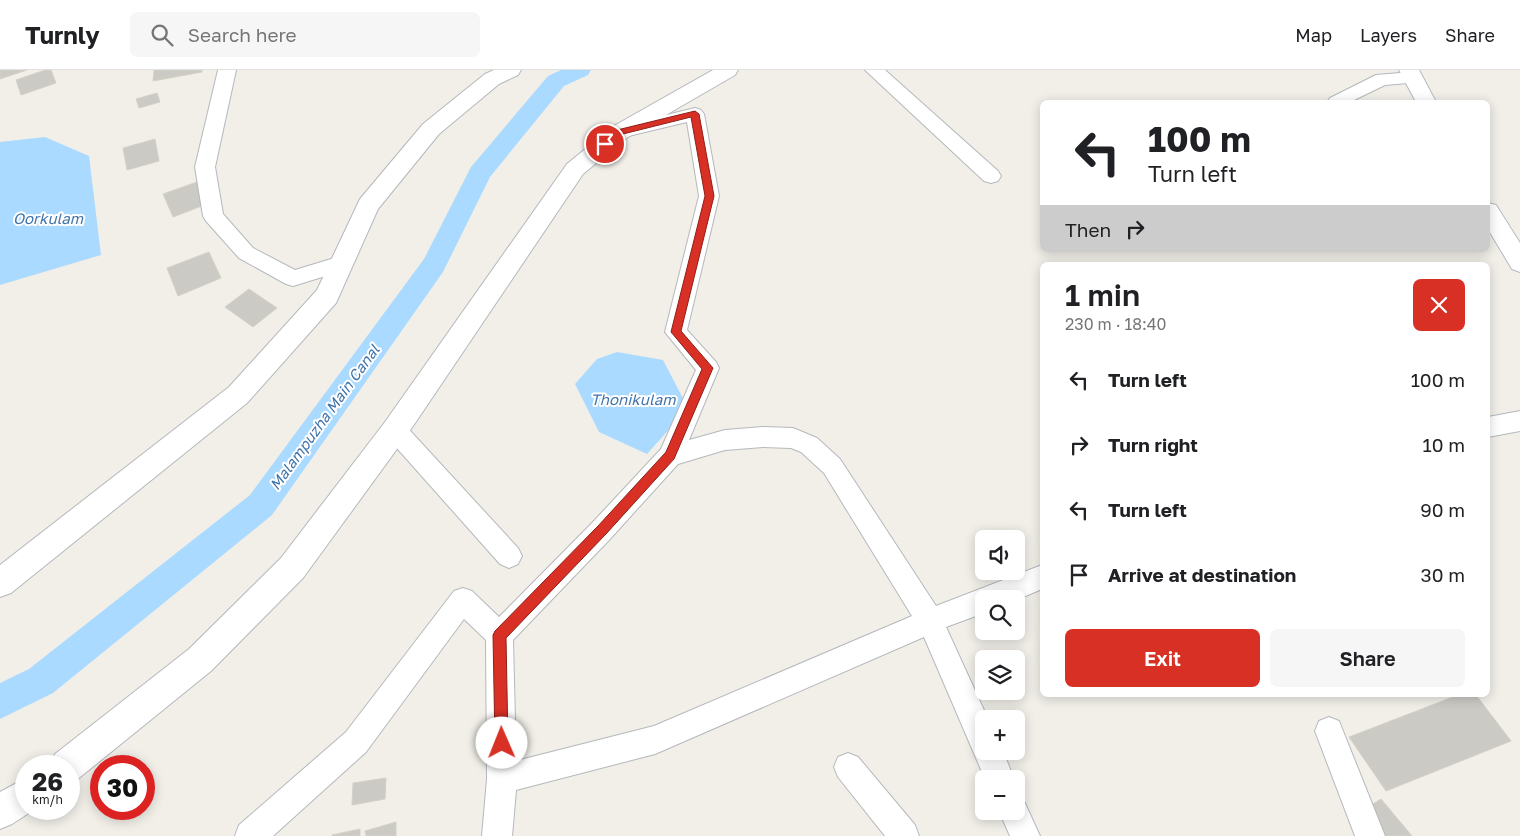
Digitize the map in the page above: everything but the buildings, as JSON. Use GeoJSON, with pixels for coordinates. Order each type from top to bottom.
{"type":"FeatureCollection","features":[{"type":"Feature","properties":{"kind":"street"},"geometry":{"type":"LineString","coordinates":[[227,70],[205,167],[214,216],[246,253],[293,278],[342,264]]}},
{"type":"Feature","properties":{"kind":"street"},"geometry":{"type":"LineString","coordinates":[[0,583],[238,395],[327,296],[368,205],[431,129],[492,79],[511,70]]}},
{"type":"Feature","properties":{"kind":"street"},"geometry":{"type":"LineString","coordinates":[[80,756],[200,660],[292,568],[395,430],[575,169],[620,132],[728,70]]}},
{"type":"Feature","properties":{"kind":"street"},"geometry":{"type":"LineString","coordinates":[[874,70],[991,176]]}},
{"type":"Feature","properties":{"kind":"street"},"geometry":{"type":"LineString","coordinates":[[1340,100],[1382,79],[1411,74],[1425,100]]}},
{"type":"Feature","properties":{"kind":"street"},"geometry":{"type":"LineString","coordinates":[[499,635],[602,530],[670,456],[708,368],[676,332],[709,196],[695,114],[620,132]]}},
{"type":"Feature","properties":{"kind":"street"},"geometry":{"type":"LineString","coordinates":[[1490,213],[1520,263]]}},
{"type":"Feature","properties":{"kind":"street"},"geometry":{"type":"LineString","coordinates":[[1490,427],[1520,421]]}},
{"type":"Feature","properties":{"kind":"street"},"geometry":{"type":"LineString","coordinates":[[395,430],[509,556]]}},
{"type":"Feature","properties":{"kind":"street"},"geometry":{"type":"LineString","coordinates":[[670,456],[725,440],[763,437],[793,438],[809,445],[832,466],[930,621],[975,722]]}},
{"type":"Feature","properties":{"kind":"street"},"geometry":{"type":"LineString","coordinates":[[1008,590],[1040,578]]}},
{"type":"Feature","properties":{"kind":"street"},"geometry":{"type":"LineString","coordinates":[[250,836],[356,742],[463,600],[499,635],[502,779],[498,836]]}},
{"type":"Feature","properties":{"kind":"street"},"geometry":{"type":"LineString","coordinates":[[502,779],[655,740],[975,603]]}},
{"type":"Feature","properties":{"kind":"street"},"geometry":{"type":"LineString","coordinates":[[1328,731],[1370,836]]}},
{"type":"Feature","properties":{"kind":"street"},"geometry":{"type":"LineString","coordinates":[[848,767],[904,836]]}},
{"type":"Feature","properties":{"kind":"street"},"geometry":{"type":"LineString","coordinates":[[0,812],[15,802]]}},
{"type":"Feature","properties":{"kind":"street"},"geometry":{"type":"LineString","coordinates":[[1018,820],[1025,836]]}},
{"type":"Feature","properties":{"kind":"water","name":"Oorkulam"},"geometry":{"type":"Polygon","coordinates":[[[45,137],[89,156],[101,255],[0,285],[0,142],[45,137]]]}},
{"type":"Feature","properties":{"kind":"water","name":"Thonikulam"},"geometry":{"type":"Polygon","coordinates":[[[617,352],[663,360],[688,408],[647,454],[599,432],[575,384],[597,359],[617,352]]]}},
{"type":"Feature","properties":{"kind":"waterway","name":"Malampuzha Main Canal"},"geometry":{"type":"LineString","coordinates":[[0,701],[41,681],[261,505],[434,265],[480,173],[556,81],[580,70]]}},
{"type":"Feature","properties":{"kind":"route"},"geometry":{"type":"LineString","coordinates":[[502,743],[499,635],[602,530],[670,456],[708,368],[676,332],[709,196],[695,114],[620,132],[605,144]]}}]}
